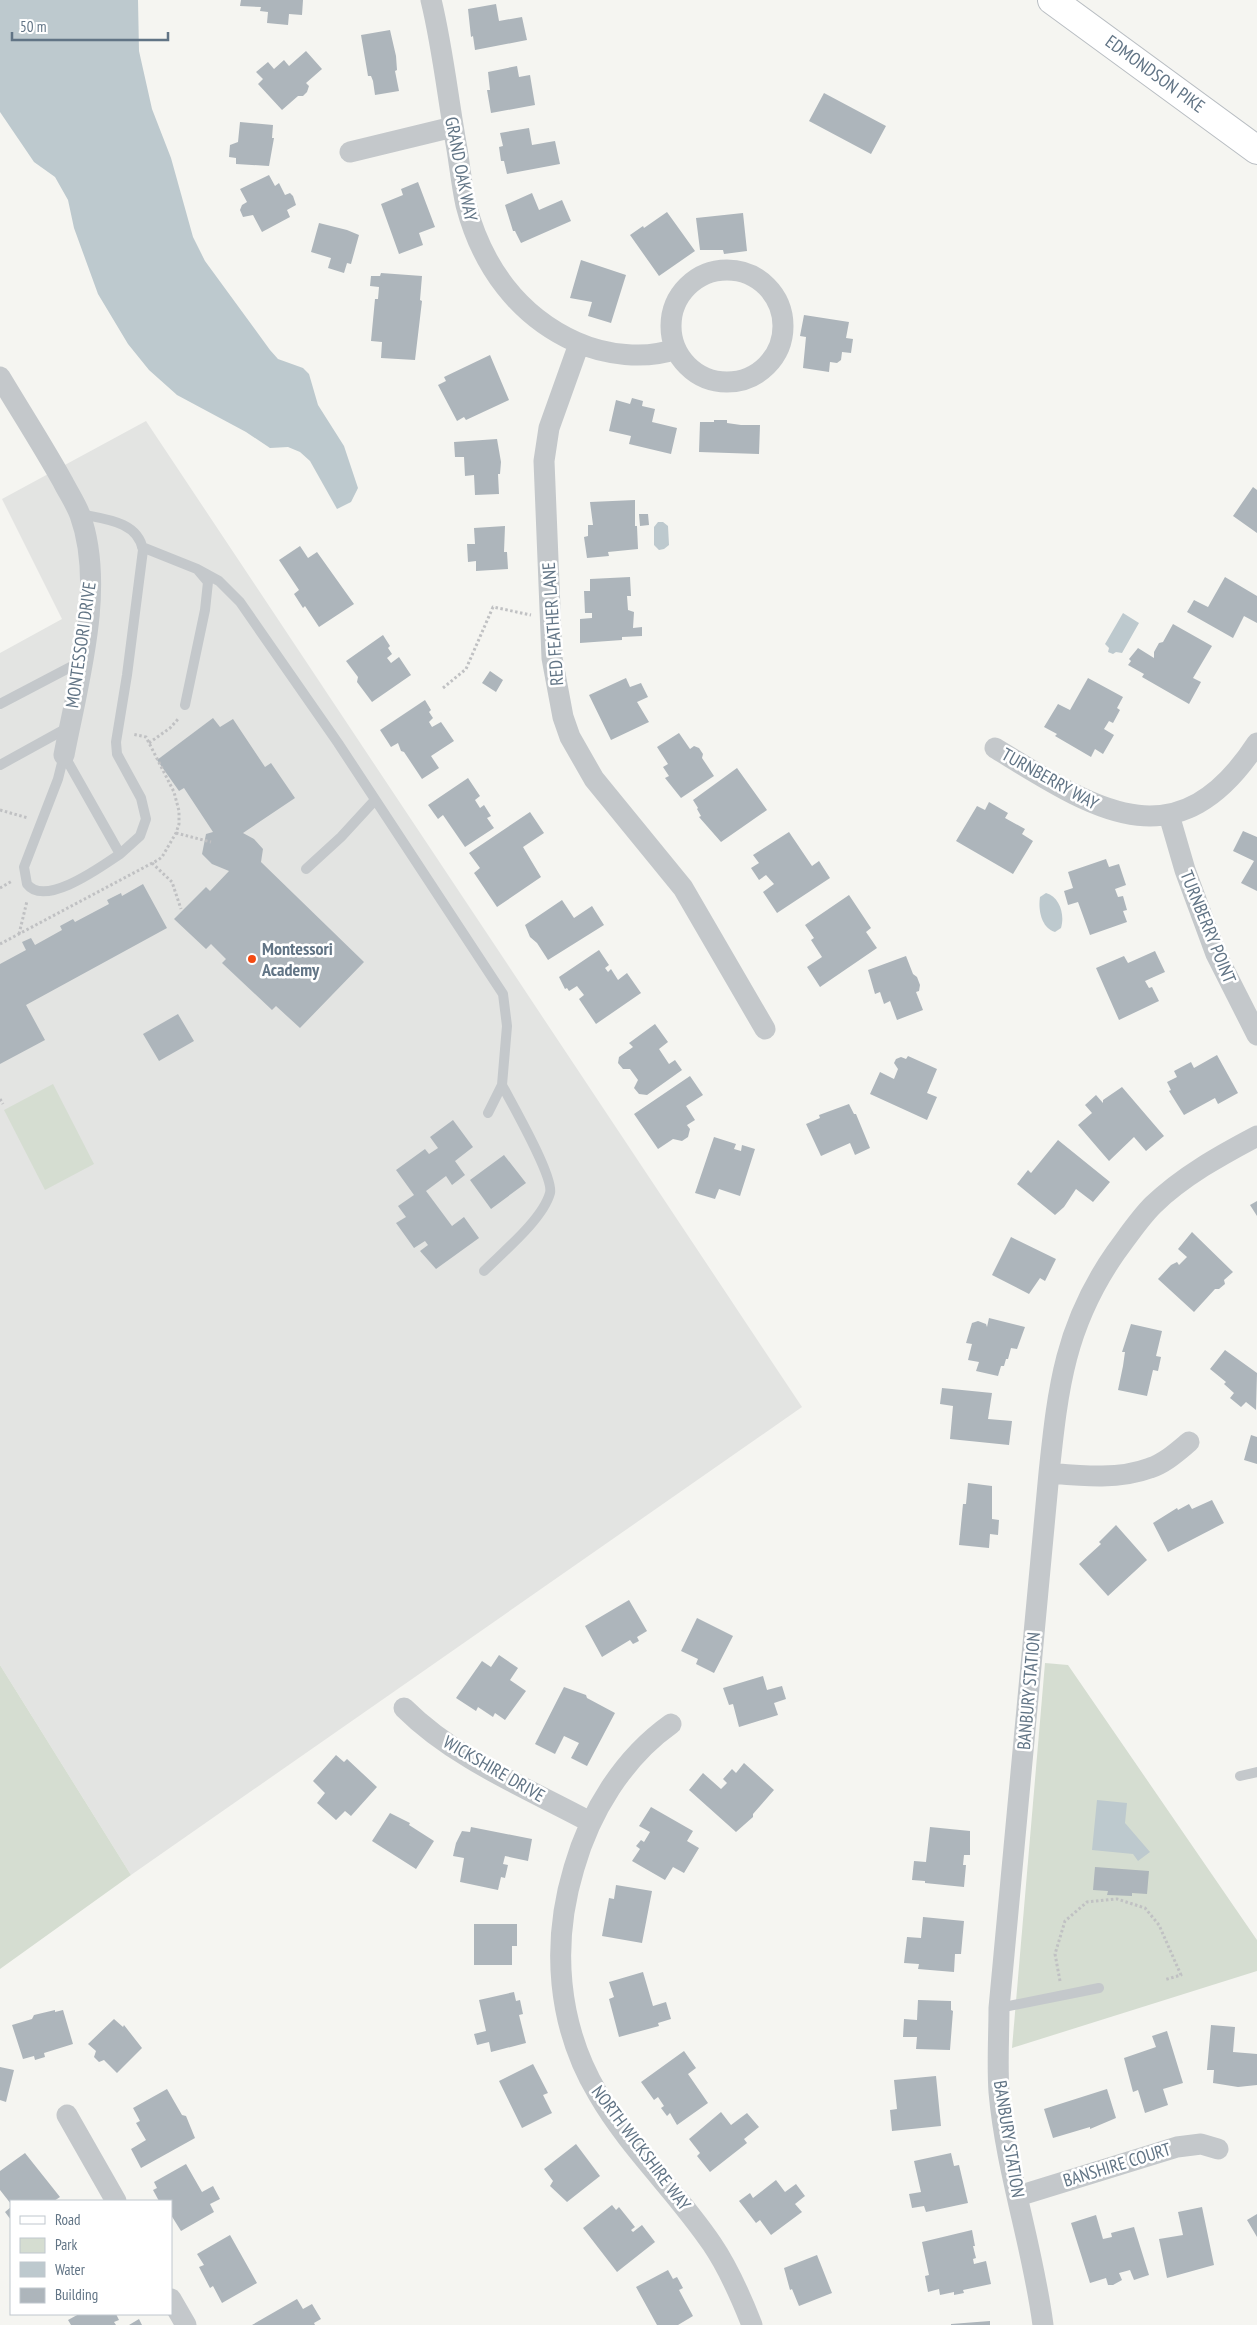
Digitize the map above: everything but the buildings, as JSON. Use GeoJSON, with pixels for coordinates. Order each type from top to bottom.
{"type":"FeatureCollection","features":[{"type":"Feature","properties":{"kind":"main road","name":"EDMONDSON PIKE"},"geometry":{"type":"LineString","coordinates":[[1052,0],[1257,150]]}},
{"type":"Feature","properties":{"kind":"street","name":"GRAND OAK WAY"},"geometry":{"type":"LineString","coordinates":[[431,0],[466,205],[476,235],[506,289],[528,314],[559,334],[579,344],[608,352],[624,354],[655,354],[676,349]]}},
{"type":"Feature","properties":{"kind":"street"},"geometry":{"type":"LineString","coordinates":[[350,152],[453,127]]}},
{"type":"Feature","properties":{"kind":"street"},"geometry":{"type":"LineString","coordinates":[[725,271],[743,273],[761,282],[776,300],[782,319],[780,341],[767,364],[748,378],[728,382],[710,380],[692,370],[676,349],[671,327],[672,313],[683,292],[700,277],[725,271]]}},
{"type":"Feature","properties":{"kind":"street","name":"RED FEATHER LANE"},"geometry":{"type":"LineString","coordinates":[[579,344],[549,428],[545,453],[555,680],[570,737],[594,779],[683,888],[765,1029]]}},
{"type":"Feature","properties":{"kind":"street","name":"MONTESSORI DRIVE"},"geometry":{"type":"LineString","coordinates":[[0,377],[53,464],[80,514],[89,548],[92,576],[89,614],[64,755]]}},
{"type":"Feature","properties":{"kind":"street","name":"TURNBERRY WAY"},"geometry":{"type":"LineString","coordinates":[[994,748],[1072,795],[1100,807],[1132,815],[1169,815],[1194,807],[1216,791],[1247,759],[1257,743]]}},
{"type":"Feature","properties":{"kind":"street","name":"TURNBERRY POINT"},"geometry":{"type":"LineString","coordinates":[[1169,815],[1185,870],[1216,954],[1257,1035]]}},
{"type":"Feature","properties":{"kind":"street","name":"BANBURY STATION"},"geometry":{"type":"LineString","coordinates":[[1043,2325],[1035,2272],[1006,2142],[999,2092],[999,2008],[1056,1408],[1067,1351],[1081,1313],[1103,1271],[1129,1234],[1154,1204],[1208,1163],[1257,1136]]}},
{"type":"Feature","properties":{"kind":"street"},"geometry":{"type":"LineString","coordinates":[[1049,1473],[1093,1476],[1137,1472],[1158,1465],[1189,1442]]}},
{"type":"Feature","properties":{"kind":"street","name":"WICKSHIRE DRIVE"},"geometry":{"type":"LineString","coordinates":[[404,1708],[436,1736],[470,1758],[590,1822]]}},
{"type":"Feature","properties":{"kind":"street","name":"NORTH WICKSHIRE WAY"},"geometry":{"type":"LineString","coordinates":[[671,1724],[639,1753],[601,1802],[590,1822],[574,1867],[562,1916],[561,1972],[575,2046],[589,2078],[607,2108],[722,2260],[742,2299],[752,2325]]}},
{"type":"Feature","properties":{"kind":"street"},"geometry":{"type":"LineString","coordinates":[[67,2115],[115,2200]]}},
{"type":"Feature","properties":{"kind":"street","name":"BANSHIRE COURT"},"geometry":{"type":"LineString","coordinates":[[1018,2196],[1177,2147],[1200,2144],[1218,2149]]}},
{"type":"Feature","properties":{"kind":"street"},"geometry":{"type":"LineString","coordinates":[[172,2301],[186,2325]]}},
{"type":"Feature","properties":{"kind":"lane"},"geometry":{"type":"LineString","coordinates":[[64,755],[58,779],[24,867],[24,878],[30,888],[42,893],[59,889],[104,866],[140,836],[146,824],[146,814],[141,798],[117,754],[116,742],[142,566],[142,547],[138,535],[129,527],[80,514]]}},
{"type":"Feature","properties":{"kind":"lane"},"geometry":{"type":"LineString","coordinates":[[142,547],[197,569],[219,581],[240,602],[375,800],[503,994],[507,1026],[502,1085],[488,1113]]}},
{"type":"Feature","properties":{"kind":"lane"},"geometry":{"type":"LineString","coordinates":[[185,705],[208,588],[205,577],[197,569]]}},
{"type":"Feature","properties":{"kind":"lane"},"geometry":{"type":"LineString","coordinates":[[0,704],[82,661]]}},
{"type":"Feature","properties":{"kind":"lane"},"geometry":{"type":"LineString","coordinates":[[0,765],[70,727]]}},
{"type":"Feature","properties":{"kind":"lane"},"geometry":{"type":"LineString","coordinates":[[64,755],[120,854]]}},
{"type":"Feature","properties":{"kind":"lane"},"geometry":{"type":"LineString","coordinates":[[306,869],[341,837],[375,800]]}},
{"type":"Feature","properties":{"kind":"lane"},"geometry":{"type":"LineString","coordinates":[[484,1271],[530,1224],[544,1206],[550,1191],[546,1173],[502,1085]]}},
{"type":"Feature","properties":{"kind":"lane"},"geometry":{"type":"LineString","coordinates":[[1240,1776],[1257,1772]]}},
{"type":"Feature","properties":{"kind":"lane"},"geometry":{"type":"LineString","coordinates":[[999,2008],[1099,1988]]}},
{"type":"Feature","properties":{"kind":"path"},"geometry":{"type":"LineString","coordinates":[[443,688],[466,669],[493,606],[551,620]]}},
{"type":"Feature","properties":{"kind":"path"},"geometry":{"type":"LineString","coordinates":[[149,743],[170,728],[179,718],[185,705]]}},
{"type":"Feature","properties":{"kind":"path"},"geometry":{"type":"LineString","coordinates":[[0,810],[41,823]]}},
{"type":"Feature","properties":{"kind":"path"},"geometry":{"type":"LineString","coordinates":[[176,833],[211,842]]}},
{"type":"Feature","properties":{"kind":"path"},"geometry":{"type":"LineString","coordinates":[[152,863],[172,882],[181,909]]}},
{"type":"Feature","properties":{"kind":"path"},"geometry":{"type":"LineString","coordinates":[[19,934],[30,888]]}},
{"type":"Feature","properties":{"kind":"path"},"geometry":{"type":"LineString","coordinates":[[0,1099],[3,1104]]}},
{"type":"Feature","properties":{"kind":"path"},"geometry":{"type":"LineString","coordinates":[[1060,1982],[1055,1954],[1065,1920],[1087,1902],[1117,1898],[1145,1908],[1159,1926],[1181,1975],[1164,1980]]}},
{"type":"Feature","properties":{"kind":"shaded area","name":"Montessori Academy"},"geometry":{"type":"Polygon","coordinates":[[[146,421],[802,1407],[131,1875],[0,1665],[0,653],[62,619],[2,499],[146,421]]]}},
{"type":"Feature","properties":{"kind":"green space"},"geometry":{"type":"Polygon","coordinates":[[[53,1084],[94,1164],[45,1190],[4,1110],[53,1084]]]}},
{"type":"Feature","properties":{"kind":"green space"},"geometry":{"type":"Polygon","coordinates":[[[1045,1663],[1068,1665],[1257,1940],[1257,1971],[1012,2048],[1045,1663]]]}},
{"type":"Feature","properties":{"kind":"green space"},"geometry":{"type":"Polygon","coordinates":[[[0,1665],[131,1875],[0,1969],[0,1665]]]}},
{"type":"Feature","properties":{"kind":"water"},"geometry":{"type":"Polygon","coordinates":[[[0,0],[138,0],[139,51],[152,109],[171,158],[193,237],[205,261],[270,350],[278,359],[303,368],[309,374],[318,405],[344,446],[358,488],[351,502],[337,509],[310,461],[300,452],[288,447],[270,448],[246,432],[177,395],[149,370],[128,344],[98,294],[74,228],[68,200],[55,177],[34,162],[0,112],[0,0]]]}},
{"type":"Feature","properties":{"kind":"water"},"geometry":{"type":"Polygon","coordinates":[[[658,522],[663,522],[668,526],[669,545],[659,550],[654,545],[654,527],[658,522]]]}},
{"type":"Feature","properties":{"kind":"water"},"geometry":{"type":"Polygon","coordinates":[[[1123,613],[1139,623],[1122,653],[1116,652],[1113,654],[1108,652],[1109,648],[1105,644],[1123,613]]]}},
{"type":"Feature","properties":{"kind":"water"},"geometry":{"type":"Polygon","coordinates":[[[1046,893],[1055,898],[1062,912],[1061,928],[1055,932],[1046,927],[1040,912],[1040,897],[1046,893]]]}},
{"type":"Feature","properties":{"kind":"water"},"geometry":{"type":"Polygon","coordinates":[[[1097,1800],[1127,1803],[1125,1823],[1150,1852],[1138,1861],[1133,1854],[1092,1850],[1097,1800]]]}},
{"type":"Feature","properties":{"kind":"place","name":"Montessori Academy"},"geometry":{"type":"Point","coordinates":[252,959]}}]}
